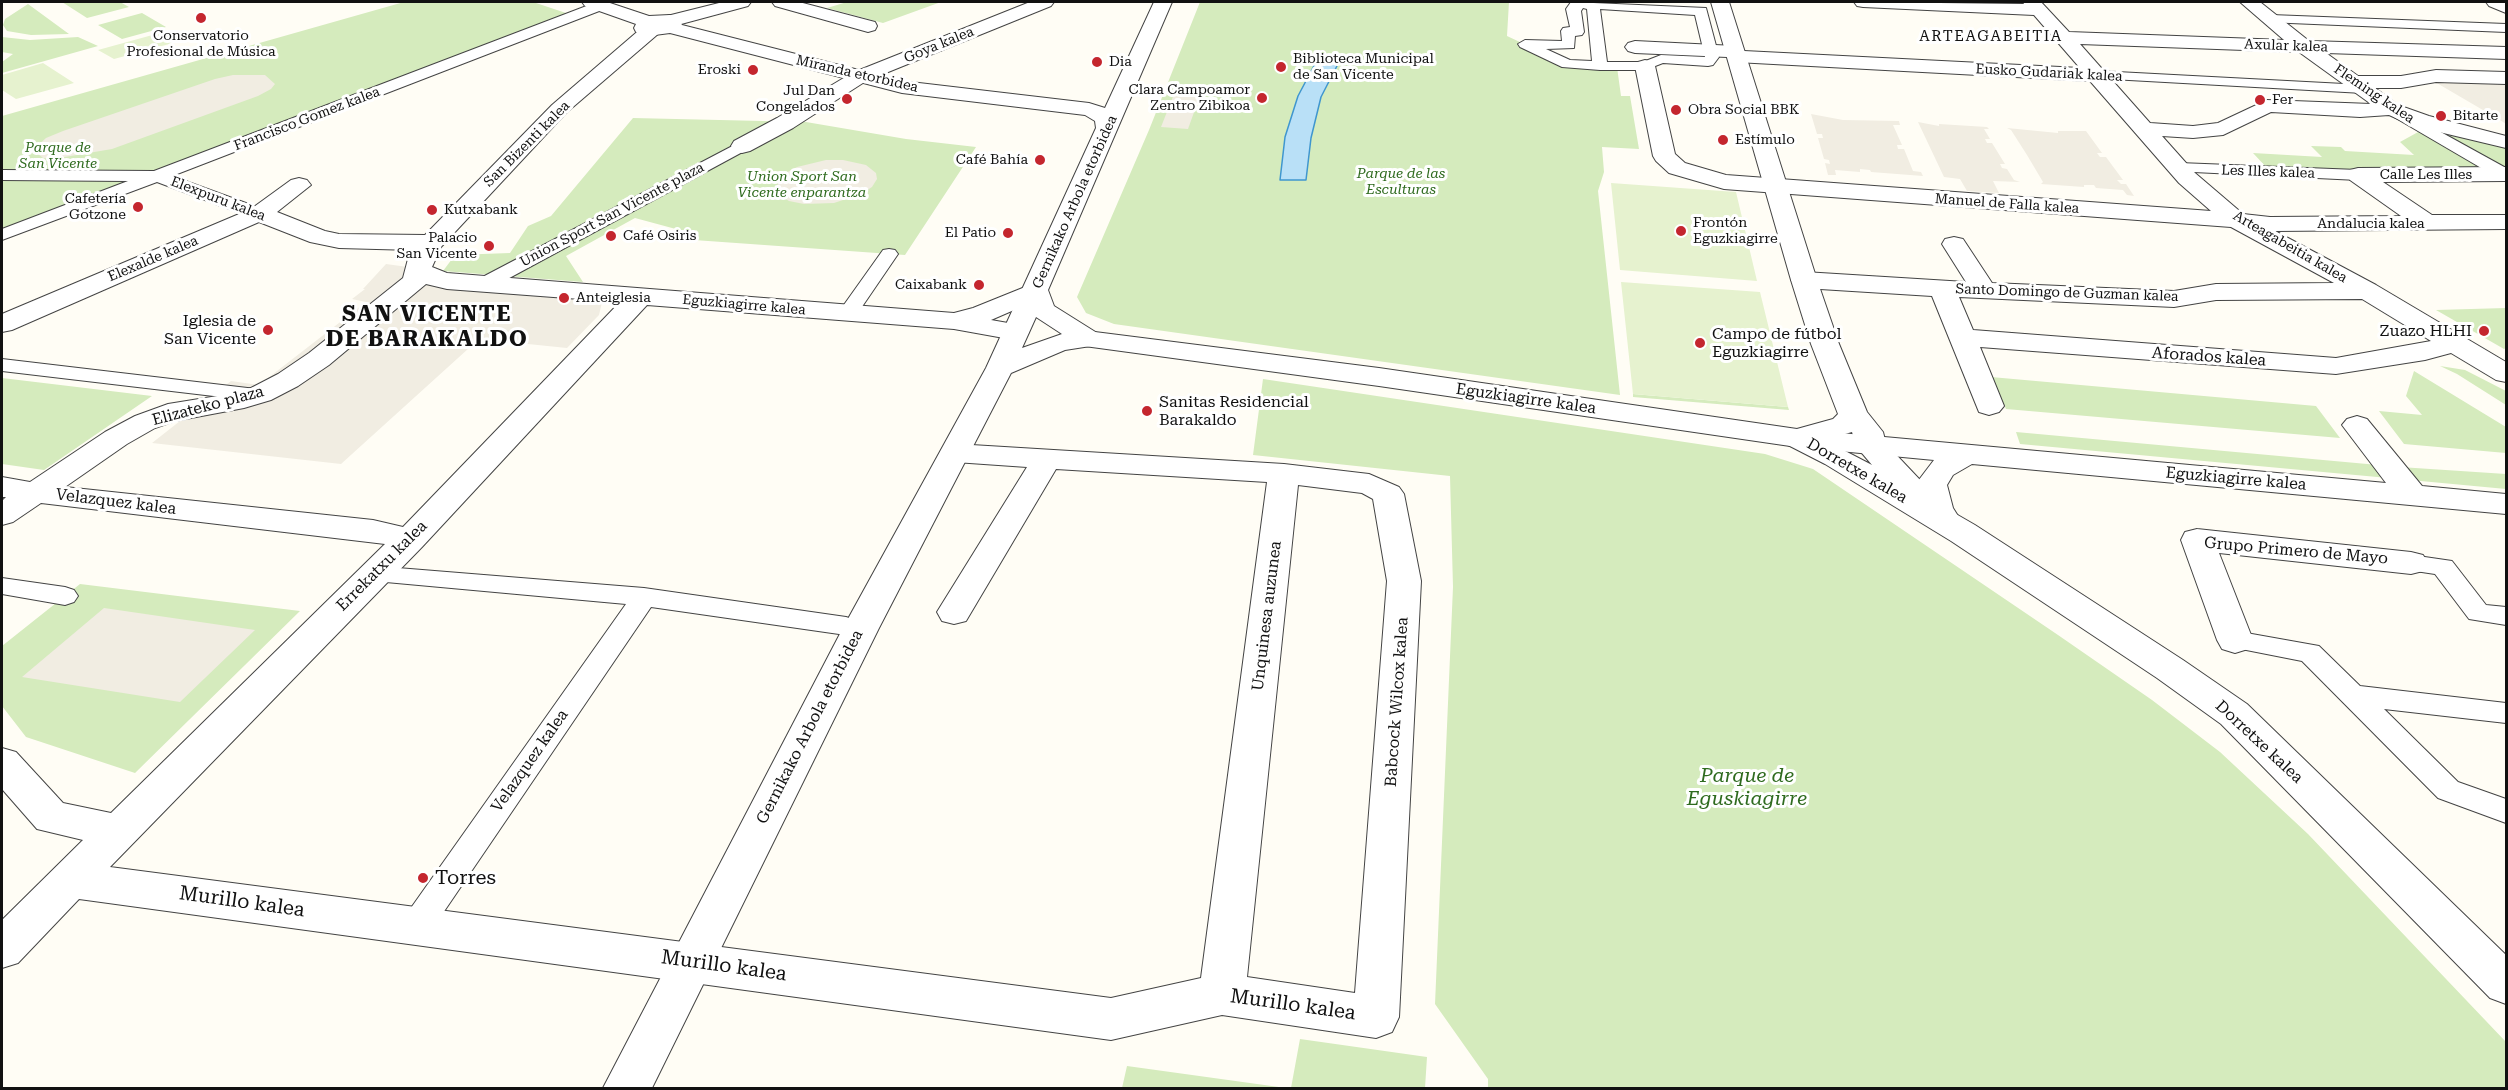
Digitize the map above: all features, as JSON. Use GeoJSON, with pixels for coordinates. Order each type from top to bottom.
{"type":"FeatureCollection","features":[{"type":"Feature","properties":{"kind":"street","name":"San Bizenti kalea"},"geometry":{"type":"LineString","coordinates":[[419,270],[421,259],[431,243],[559,110],[660,25],[742,2]]}},
{"type":"Feature","properties":{"kind":"street"},"geometry":{"type":"LineString","coordinates":[[781,2],[868,26]]}},
{"type":"Feature","properties":{"kind":"street","name":"Goya kalea"},"geometry":{"type":"LineString","coordinates":[[742,146],[785,123],[859,77],[1045,2]]}},
{"type":"Feature","properties":{"kind":"street","name":"Gernikako Arbola etorbidea"},"geometry":{"type":"LineString","coordinates":[[627,1089],[861,628],[1000,368],[1162,2]]}},
{"type":"Feature","properties":{"kind":"street","name":"Dorretxe kalea"},"geometry":{"type":"LineString","coordinates":[[1720,2],[1804,280],[1825,344],[1853,415],[1868,432],[1871,446],[1947,524]]}},
{"type":"Feature","properties":{"kind":"street"},"geometry":{"type":"LineString","coordinates":[[1863,2],[2036,6]]}},
{"type":"Feature","properties":{"kind":"street","name":"Fleming kalea"},"geometry":{"type":"LineString","coordinates":[[2249,2],[2304,46],[2391,109],[2506,174]]}},
{"type":"Feature","properties":{"kind":"street"},"geometry":{"type":"LineString","coordinates":[[2495,2],[2506,8]]}},
{"type":"Feature","properties":{"kind":"street","name":"Miranda etorbidea"},"geometry":{"type":"LineString","coordinates":[[601,3],[660,25],[902,87],[1089,109],[1099,113],[1105,120],[1107,129]]}},
{"type":"Feature","properties":{"kind":"street","name":"Francisco Gomez kalea"},"geometry":{"type":"LineString","coordinates":[[2,235],[601,3]]}},
{"type":"Feature","properties":{"kind":"street"},"geometry":{"type":"LineString","coordinates":[[1640,57],[1600,66],[1567,64],[1525,44],[1569,45],[1568,31],[1577,32],[1576,14],[1573,14],[1573,9],[1576,9],[1576,4],[1593,3],[1701,11],[1710,51]]}},
{"type":"Feature","properties":{"kind":"street"},"geometry":{"type":"LineString","coordinates":[[1593,3],[1600,66]]}},
{"type":"Feature","properties":{"kind":"street","name":"Arteagabeitia kalea"},"geometry":{"type":"LineString","coordinates":[[2036,6],[2187,178],[2236,220],[2367,291],[2506,374]]}},
{"type":"Feature","properties":{"kind":"street"},"geometry":{"type":"LineString","coordinates":[[2271,19],[2506,28]]}},
{"type":"Feature","properties":{"kind":"street","name":"Axular kalea"},"geometry":{"type":"LineString","coordinates":[[2066,38],[2506,53]]}},
{"type":"Feature","properties":{"kind":"street","name":"Eusko Gudariak kalea"},"geometry":{"type":"LineString","coordinates":[[1640,57],[1710,51],[2098,75],[2358,85]]}},
{"type":"Feature","properties":{"kind":"street","name":"Manuel de Falla kalea"},"geometry":{"type":"LineString","coordinates":[[1640,57],[1662,151],[1668,161],[1677,168],[1705,178],[1777,188],[2236,220]]}},
{"type":"Feature","properties":{"kind":"street"},"geometry":{"type":"LineString","coordinates":[[2358,85],[2402,82],[2436,76],[2506,78]]}},
{"type":"Feature","properties":{"kind":"street"},"geometry":{"type":"LineString","coordinates":[[2146,129],[2193,132],[2223,129],[2267,106],[2360,111],[2391,109],[2422,121],[2506,142]]}},
{"type":"Feature","properties":{"kind":"street","name":"Union Sport San Vicente plaza"},"geometry":{"type":"LineString","coordinates":[[482,285],[742,146]]}},
{"type":"Feature","properties":{"kind":"street","name":"Les Illes kalea"},"geometry":{"type":"LineString","coordinates":[[2179,168],[2358,175]]}},
{"type":"Feature","properties":{"kind":"street","name":"Calle Les Illes"},"geometry":{"type":"LineString","coordinates":[[2358,175],[2506,174]]}},
{"type":"Feature","properties":{"kind":"street","name":"Elexpuru kalea"},"geometry":{"type":"LineString","coordinates":[[2,175],[157,176],[319,237],[339,241],[431,243]]}},
{"type":"Feature","properties":{"kind":"street","name":"Calle Les Illes"},"geometry":{"type":"LineString","coordinates":[[2358,175],[2427,223]]}},
{"type":"Feature","properties":{"kind":"street","name":"Elexalde kalea"},"geometry":{"type":"LineString","coordinates":[[2,324],[259,214],[299,185]]}},
{"type":"Feature","properties":{"kind":"street","name":"Andalucia kalea"},"geometry":{"type":"LineString","coordinates":[[2236,220],[2270,224],[2506,222]]}},
{"type":"Feature","properties":{"kind":"street"},"geometry":{"type":"LineString","coordinates":[[1953,244],[1984,291]]}},
{"type":"Feature","properties":{"kind":"street"},"geometry":{"type":"LineString","coordinates":[[848,313],[889,254]]}},
{"type":"Feature","properties":{"kind":"street"},"geometry":{"type":"LineString","coordinates":[[419,270],[433,278],[447,281],[640,297]]}},
{"type":"Feature","properties":{"kind":"street","name":"Elizateko plaza"},"geometry":{"type":"LineString","coordinates":[[2,515],[116,438],[145,422],[168,413],[234,402],[256,395],[288,380],[319,360],[415,281],[419,270]]}},
{"type":"Feature","properties":{"kind":"street","name":"Santo Domingo de Guzman kalea"},"geometry":{"type":"LineString","coordinates":[[1804,280],[2174,299],[2216,292],[2367,291]]}},
{"type":"Feature","properties":{"kind":"street"},"geometry":{"type":"LineString","coordinates":[[1942,288],[1989,406]]}},
{"type":"Feature","properties":{"kind":"street","name":"Eguzkiagirre kalea"},"geometry":{"type":"LineString","coordinates":[[954,321],[982,314],[1035,291],[1043,310],[1087,339]]}},
{"type":"Feature","properties":{"kind":"street","name":"Eguzkiagirre kalea"},"geometry":{"type":"LineString","coordinates":[[640,297],[954,321],[1014,332],[1087,339],[1379,377],[1797,438],[2412,495],[2500,510]]}},
{"type":"Feature","properties":{"kind":"street","name":"Errekatxu kalea"},"geometry":{"type":"LineString","coordinates":[[4,944],[410,539],[640,297]]}},
{"type":"Feature","properties":{"kind":"street","name":"Aforados kalea"},"geometry":{"type":"LineString","coordinates":[[1963,337],[2336,366],[2425,352],[2452,342]]}},
{"type":"Feature","properties":{"kind":"street"},"geometry":{"type":"LineString","coordinates":[[1000,368],[1059,343],[1087,339]]}},
{"type":"Feature","properties":{"kind":"street"},"geometry":{"type":"LineString","coordinates":[[2,365],[256,395]]}},
{"type":"Feature","properties":{"kind":"street"},"geometry":{"type":"LineString","coordinates":[[1797,438],[1843,425],[1853,415]]}},
{"type":"Feature","properties":{"kind":"street"},"geometry":{"type":"LineString","coordinates":[[2357,425],[2412,495]]}},
{"type":"Feature","properties":{"kind":"street","name":"Dorretxe kalea"},"geometry":{"type":"LineString","coordinates":[[1797,438],[1836,458],[1947,524],[2170,669],[2234,714],[2506,984]]}},
{"type":"Feature","properties":{"kind":"street"},"geometry":{"type":"LineString","coordinates":[[955,453],[1284,474]]}},
{"type":"Feature","properties":{"kind":"street"},"geometry":{"type":"LineString","coordinates":[[1947,524],[1936,508],[1931,485],[1941,469],[1966,454]]}},
{"type":"Feature","properties":{"kind":"street"},"geometry":{"type":"LineString","coordinates":[[954,612],[1047,459]]}},
{"type":"Feature","properties":{"kind":"street","name":"Unquinesa auzunea"},"geometry":{"type":"LineString","coordinates":[[1222,994],[1284,474]]}},
{"type":"Feature","properties":{"kind":"street","name":"Babcock Wilcox kalea"},"geometry":{"type":"LineString","coordinates":[[1284,474],[1369,484],[1388,494],[1404,581],[1376,1017]]}},
{"type":"Feature","properties":{"kind":"street","name":"Velazquez kalea"},"geometry":{"type":"LineString","coordinates":[[2,487],[57,496],[373,531],[410,539]]}},
{"type":"Feature","properties":{"kind":"street","name":"Grupo Primero de Mayo"},"geometry":{"type":"LineString","coordinates":[[2506,616],[2478,613],[2443,567],[2197,540],[2235,640],[2310,653],[2356,696],[2448,790],[2506,811]]}},
{"type":"Feature","properties":{"kind":"street"},"geometry":{"type":"LineString","coordinates":[[373,574],[644,597],[846,626]]}},
{"type":"Feature","properties":{"kind":"street"},"geometry":{"type":"LineString","coordinates":[[2,586],[65,596]]}},
{"type":"Feature","properties":{"kind":"street","name":"Velazquez kalea"},"geometry":{"type":"LineString","coordinates":[[417,925],[644,597]]}},
{"type":"Feature","properties":{"kind":"street"},"geometry":{"type":"LineString","coordinates":[[2356,696],[2506,713]]}},
{"type":"Feature","properties":{"kind":"street"},"geometry":{"type":"LineString","coordinates":[[2,763],[51,817],[118,831]]}},
{"type":"Feature","properties":{"kind":"street","name":"Murillo kalea"},"geometry":{"type":"LineString","coordinates":[[70,880],[1111,1018],[1222,994],[1376,1017]]}},
{"type":"Feature","properties":{"kind":"green space"},"geometry":{"type":"Polygon","coordinates":[[[62,2],[120,2],[129,7],[87,18],[62,2]]]}},
{"type":"Feature","properties":{"kind":"green space","name":"Parque de San Vicente"},"geometry":{"type":"Polygon","coordinates":[[[404,2],[533,2],[575,16],[2,235],[2,116],[404,2]]]}},
{"type":"Feature","properties":{"kind":"green space"},"geometry":{"type":"Polygon","coordinates":[[[847,2],[941,2],[883,23],[827,8],[847,2]]]}},
{"type":"Feature","properties":{"kind":"green space","name":"Parque de las Esculturas"},"geometry":{"type":"Polygon","coordinates":[[[1200,2],[1509,2],[1507,36],[1567,64],[1617,67],[1621,96],[1630,96],[1639,149],[1602,147],[1604,172],[1598,191],[1620,395],[1114,324],[1086,313],[1077,297],[1149,130],[1200,2]]]}},
{"type":"Feature","properties":{"kind":"green space"},"geometry":{"type":"Polygon","coordinates":[[[28,4],[69,34],[31,35],[7,31],[3,25],[5,19],[28,4]]]}},
{"type":"Feature","properties":{"kind":"green space"},"geometry":{"type":"Polygon","coordinates":[[[142,13],[166,27],[122,39],[98,25],[142,13]]]}},
{"type":"Feature","properties":{"kind":"green space"},"geometry":{"type":"Polygon","coordinates":[[[167,31],[184,40],[114,59],[98,50],[167,31]]]}},
{"type":"Feature","properties":{"kind":"green space"},"geometry":{"type":"Polygon","coordinates":[[[2,37],[30,40],[78,37],[98,46],[2,73],[2,62],[13,54],[2,52],[2,37]]]}},
{"type":"Feature","properties":{"kind":"green space"},"geometry":{"type":"Polygon","coordinates":[[[43,63],[74,83],[16,99],[2,90],[2,75],[43,63]]]}},
{"type":"Feature","properties":{"kind":"green space","name":"Union Sport San Vicente enparantza"},"geometry":{"type":"Polygon","coordinates":[[[633,118],[806,122],[906,139],[976,147],[905,255],[694,240],[698,235],[635,218],[566,256],[583,282],[443,271],[455,255],[510,253],[528,226],[551,216],[633,118]]]}},
{"type":"Feature","properties":{"kind":"green space"},"geometry":{"type":"Polygon","coordinates":[[[2429,126],[2506,146],[2506,171],[2361,171],[2266,167],[2253,153],[2322,157],[2311,146],[2341,147],[2345,151],[2414,155],[2400,142],[2429,126]]]}},
{"type":"Feature","properties":{"kind":"green space","name":"Frontón Eguzkiagirre"},"geometry":{"type":"Polygon","coordinates":[[[1611,183],[1736,192],[1757,281],[1620,270],[1611,183]]]}},
{"type":"Feature","properties":{"kind":"green space","name":"Campo de fútbol Eguzkiagirre"},"geometry":{"type":"Polygon","coordinates":[[[1621,282],[1760,292],[1788,407],[1633,394],[1621,282]]]}},
{"type":"Feature","properties":{"kind":"green space","name":"Zuazo HLHI"},"geometry":{"type":"Polygon","coordinates":[[[2506,308],[2506,348],[2504,349],[2436,310],[2506,308]]]}},
{"type":"Feature","properties":{"kind":"green space"},"geometry":{"type":"Polygon","coordinates":[[[2440,366],[2465,370],[2506,391],[2506,405],[2457,374],[2440,366]]]}},
{"type":"Feature","properties":{"kind":"green space"},"geometry":{"type":"Polygon","coordinates":[[[2414,371],[2506,427],[2506,453],[2404,444],[2379,411],[2422,415],[2406,396],[2414,371]]]}},
{"type":"Feature","properties":{"kind":"green space"},"geometry":{"type":"Polygon","coordinates":[[[1991,377],[2316,406],[2340,438],[2006,409],[1991,377]]]}},
{"type":"Feature","properties":{"kind":"green space"},"geometry":{"type":"Polygon","coordinates":[[[2,378],[152,396],[44,470],[2,464],[2,378]]]}},
{"type":"Feature","properties":{"kind":"green space","name":"Parque de Eguskiagirre"},"geometry":{"type":"Polygon","coordinates":[[[1263,379],[1765,454],[1813,469],[2152,700],[2220,752],[2308,834],[2506,1042],[2506,1088],[1488,1088],[1488,1079],[1435,1004],[1453,587],[1450,476],[1253,455],[1263,379]]]}},
{"type":"Feature","properties":{"kind":"green space"},"geometry":{"type":"Polygon","coordinates":[[[1633,394],[1788,407],[1789,410],[1633,397],[1633,394]]]}},
{"type":"Feature","properties":{"kind":"green space"},"geometry":{"type":"Polygon","coordinates":[[[2016,432],[2378,465],[2388,478],[2020,444],[2016,432]]]}},
{"type":"Feature","properties":{"kind":"green space"},"geometry":{"type":"Polygon","coordinates":[[[2400,467],[2506,474],[2506,489],[2410,480],[2400,467]]]}},
{"type":"Feature","properties":{"kind":"green space"},"geometry":{"type":"Polygon","coordinates":[[[80,584],[300,611],[135,773],[26,737],[2,706],[2,646],[80,584]]]}},
{"type":"Feature","properties":{"kind":"green space"},"geometry":{"type":"Polygon","coordinates":[[[1300,1039],[1427,1057],[1425,1088],[1291,1088],[1300,1039]]]}},
{"type":"Feature","properties":{"kind":"green space"},"geometry":{"type":"Polygon","coordinates":[[[1127,1066],[1286,1088],[1122,1088],[1127,1066]]]}},
{"type":"Feature","properties":{"kind":"shaded area"},"geometry":{"type":"Polygon","coordinates":[[[233,75],[265,75],[275,84],[258,96],[112,149],[53,159],[43,158],[33,150],[46,138],[63,131],[215,79],[233,75]]]}},
{"type":"Feature","properties":{"kind":"shaded area"},"geometry":{"type":"Polygon","coordinates":[[[2435,82],[2506,84],[2506,124],[2500,120],[2435,82]]]}},
{"type":"Feature","properties":{"kind":"shaded area"},"geometry":{"type":"Polygon","coordinates":[[[1176,89],[1202,90],[1188,129],[1161,127],[1176,89]]]}},
{"type":"Feature","properties":{"kind":"shaded area"},"geometry":{"type":"Polygon","coordinates":[[[1811,114],[1843,120],[1899,121],[1900,125],[1893,125],[1902,145],[1897,145],[1898,149],[1904,149],[1913,171],[1921,172],[1923,176],[1860,169],[1860,172],[1835,170],[1836,175],[1828,175],[1825,163],[1830,164],[1829,160],[1824,159],[1818,138],[1823,138],[1822,134],[1817,134],[1811,114]]]}},
{"type":"Feature","properties":{"kind":"shaded area"},"geometry":{"type":"Polygon","coordinates":[[[1918,122],[1939,126],[1939,124],[1987,127],[1989,129],[1984,129],[1990,139],[1985,139],[1987,143],[1992,143],[2005,164],[2000,164],[2002,168],[2007,169],[2014,180],[2020,182],[1993,181],[1999,193],[1967,191],[1960,179],[1944,177],[1918,122]]]}},
{"type":"Feature","properties":{"kind":"shaded area"},"geometry":{"type":"Polygon","coordinates":[[[2007,128],[2058,133],[2058,131],[2086,131],[2102,153],[2097,153],[2100,157],[2106,157],[2123,180],[2117,180],[2121,184],[2126,184],[2134,196],[2127,195],[2123,190],[2096,188],[2094,185],[2084,185],[2084,187],[2041,184],[2043,182],[2027,155],[2011,130],[2007,128]]]}},
{"type":"Feature","properties":{"kind":"shaded area"},"geometry":{"type":"Polygon","coordinates":[[[826,160],[843,160],[866,165],[876,173],[877,179],[872,187],[861,194],[834,203],[804,204],[789,201],[779,195],[776,189],[784,174],[797,167],[826,160]]]}},
{"type":"Feature","properties":{"kind":"shaded area"},"geometry":{"type":"Polygon","coordinates":[[[386,264],[604,294],[599,315],[567,348],[479,339],[341,464],[152,443],[231,381],[259,385],[366,302],[352,299],[365,289],[363,289],[386,264]]]}},
{"type":"Feature","properties":{"kind":"shaded area"},"geometry":{"type":"Polygon","coordinates":[[[104,608],[255,630],[180,702],[22,677],[104,608]]]}},
{"type":"Feature","properties":{"kind":"water"},"geometry":{"type":"Polygon","coordinates":[[[1317,60],[1339,62],[1321,97],[1311,138],[1306,180],[1280,180],[1285,137],[1298,96],[1317,60]]]}},
{"type":"Feature","properties":{"kind":"place","name":"Conservatorio Profesional de Música"},"geometry":{"type":"Point","coordinates":[201,18]}},
{"type":"Feature","properties":{"kind":"place","name":"Dia"},"geometry":{"type":"Point","coordinates":[1097,62]}},
{"type":"Feature","properties":{"kind":"place","name":"Biblioteca Municipal de San Vicente"},"geometry":{"type":"Point","coordinates":[1281,67]}},
{"type":"Feature","properties":{"kind":"place","name":"Eroski"},"geometry":{"type":"Point","coordinates":[753,70]}},
{"type":"Feature","properties":{"kind":"place","name":"Clara Campoamor Zentro Zibikoa"},"geometry":{"type":"Point","coordinates":[1262,98]}},
{"type":"Feature","properties":{"kind":"place","name":"Jul Dan Congelados"},"geometry":{"type":"Point","coordinates":[847,99]}},
{"type":"Feature","properties":{"kind":"place","name":"Fer"},"geometry":{"type":"Point","coordinates":[2260,100]}},
{"type":"Feature","properties":{"kind":"place","name":"Obra Social BBK"},"geometry":{"type":"Point","coordinates":[1676,110]}},
{"type":"Feature","properties":{"kind":"place","name":"Bitarte"},"geometry":{"type":"Point","coordinates":[2441,116]}},
{"type":"Feature","properties":{"kind":"place","name":"Estímulo"},"geometry":{"type":"Point","coordinates":[1723,140]}},
{"type":"Feature","properties":{"kind":"place","name":"Café Bahía"},"geometry":{"type":"Point","coordinates":[1040,160]}},
{"type":"Feature","properties":{"kind":"place","name":"Cafetería Gotzone"},"geometry":{"type":"Point","coordinates":[138,207]}},
{"type":"Feature","properties":{"kind":"place","name":"Kutxabank"},"geometry":{"type":"Point","coordinates":[432,210]}},
{"type":"Feature","properties":{"kind":"place","name":"Frontón Eguzkiagirre"},"geometry":{"type":"Point","coordinates":[1681,231]}},
{"type":"Feature","properties":{"kind":"place","name":"El Patio"},"geometry":{"type":"Point","coordinates":[1008,233]}},
{"type":"Feature","properties":{"kind":"place","name":"Café Osiris"},"geometry":{"type":"Point","coordinates":[611,236]}},
{"type":"Feature","properties":{"kind":"place","name":"Palacio San Vicente"},"geometry":{"type":"Point","coordinates":[489,246]}},
{"type":"Feature","properties":{"kind":"place","name":"Caixabank"},"geometry":{"type":"Point","coordinates":[979,285]}},
{"type":"Feature","properties":{"kind":"place","name":"Anteiglesia"},"geometry":{"type":"Point","coordinates":[564,298]}},
{"type":"Feature","properties":{"kind":"place","name":"Iglesia de San Vicente"},"geometry":{"type":"Point","coordinates":[268,330]}},
{"type":"Feature","properties":{"kind":"place","name":"Zuazo HLHI"},"geometry":{"type":"Point","coordinates":[2484,331]}},
{"type":"Feature","properties":{"kind":"place","name":"Campo de fútbol Eguzkiagirre"},"geometry":{"type":"Point","coordinates":[1700,343]}},
{"type":"Feature","properties":{"kind":"place","name":"Sanitas Residencial Barakaldo"},"geometry":{"type":"Point","coordinates":[1147,411]}},
{"type":"Feature","properties":{"kind":"place","name":"Torres"},"geometry":{"type":"Point","coordinates":[423,878]}},
{"type":"Feature","properties":{"kind":"district","name":"ARTEAGABEITIA"},"geometry":{"type":"Point","coordinates":[1991,37]}},
{"type":"Feature","properties":{"kind":"district","name":"SAN VICENTE DE BARAKALDO"},"geometry":{"type":"Point","coordinates":[427,328]}}]}
